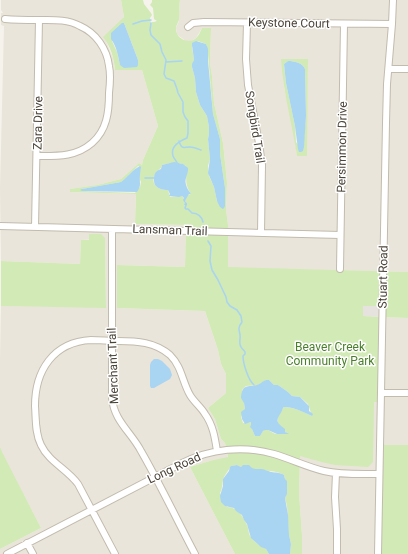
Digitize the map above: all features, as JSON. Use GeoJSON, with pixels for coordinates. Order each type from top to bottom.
{"type":"FeatureCollection","features":[{"type":"Feature","properties":{"kind":"street","name":"Stuart Road"},"geometry":{"type":"LineString","coordinates":[[378,554],[387,84],[393,0]]}},
{"type":"Feature","properties":{"kind":"street"},"geometry":{"type":"LineString","coordinates":[[5,19],[67,21],[76,24],[88,30],[97,38],[109,62],[110,74],[108,116],[103,130],[98,137],[83,149],[70,154],[37,156]]}},
{"type":"Feature","properties":{"kind":"street","name":"Zara Drive"},"geometry":{"type":"LineString","coordinates":[[36,227],[39,20]]}},
{"type":"Feature","properties":{"kind":"street","name":"Keystone Court"},"geometry":{"type":"LineString","coordinates":[[188,28],[192,24],[200,22],[392,24]]}},
{"type":"Feature","properties":{"kind":"street","name":"Songbird Trail"},"geometry":{"type":"LineString","coordinates":[[247,22],[246,59],[248,85],[262,165],[261,232]]}},
{"type":"Feature","properties":{"kind":"street","name":"Persimmon Drive"},"geometry":{"type":"LineString","coordinates":[[340,269],[344,24]]}},
{"type":"Feature","properties":{"kind":"street"},"geometry":{"type":"LineString","coordinates":[[389,69],[408,69]]}},
{"type":"Feature","properties":{"kind":"street","name":"Lansman Trail"},"geometry":{"type":"LineString","coordinates":[[0,226],[340,235]]}},
{"type":"Feature","properties":{"kind":"street","name":"Merchant Trail"},"geometry":{"type":"LineString","coordinates":[[112,229],[112,398],[116,414],[122,425],[139,446],[195,554]]}},
{"type":"Feature","properties":{"kind":"street"},"geometry":{"type":"LineString","coordinates":[[115,554],[76,480],[50,458],[40,444],[36,427],[36,393],[38,382],[50,359],[69,346],[79,342],[91,340],[139,342],[162,350],[173,358],[182,373],[190,395],[209,420],[214,433],[217,451]]}},
{"type":"Feature","properties":{"kind":"street"},"geometry":{"type":"LineString","coordinates":[[381,393],[408,393]]}},
{"type":"Feature","properties":{"kind":"street","name":"Long Road"},"geometry":{"type":"LineString","coordinates":[[7,554],[188,460],[217,451],[236,449],[259,451],[273,454],[315,469],[336,473],[379,474]]}},
{"type":"Feature","properties":{"kind":"street"},"geometry":{"type":"LineString","coordinates":[[336,473],[336,554]]}},
{"type":"Feature","properties":{"kind":"street"},"geometry":{"type":"LineString","coordinates":[[27,543],[33,554]]}},
{"type":"Feature","properties":{"kind":"shaded area"},"geometry":{"type":"Polygon","coordinates":[[[1,0],[121,0],[124,17],[106,41],[113,58],[115,70],[142,70],[158,126],[142,165],[139,163],[121,179],[97,185],[70,189],[70,192],[136,194],[135,224],[186,225],[185,267],[117,265],[117,308],[205,311],[221,364],[227,376],[226,393],[208,408],[215,419],[221,439],[225,443],[228,458],[213,460],[190,467],[235,554],[0,554],[0,549],[41,528],[1,452],[1,306],[106,307],[105,239],[81,240],[80,264],[1,261],[0,188],[4,26],[1,25],[1,13],[3,13],[1,10],[1,0]]]}},
{"type":"Feature","properties":{"kind":"shaded area"},"geometry":{"type":"Polygon","coordinates":[[[180,0],[408,0],[408,272],[228,268],[228,225],[226,209],[227,182],[223,143],[214,103],[210,63],[211,28],[202,28],[196,38],[191,41],[186,41],[177,34],[176,28],[179,21],[180,0]],[[282,59],[284,87],[297,155],[306,156],[308,60],[282,59]]]}},
{"type":"Feature","properties":{"kind":"shaded area"},"geometry":{"type":"Polygon","coordinates":[[[363,306],[382,306],[382,317],[363,316],[363,306]]]}},
{"type":"Feature","properties":{"kind":"shaded area"},"geometry":{"type":"Polygon","coordinates":[[[382,317],[408,318],[408,445],[380,445],[378,554],[302,554],[299,493],[300,455],[321,462],[374,402],[380,402],[382,317]]]}},
{"type":"Feature","properties":{"kind":"green space","name":"Beaver Creek Community Park"},"geometry":{"type":"Polygon","coordinates":[[[121,0],[143,0],[144,4],[152,15],[150,18],[151,24],[152,22],[157,21],[154,19],[153,8],[150,5],[152,0],[180,0],[179,20],[176,32],[182,39],[189,41],[195,39],[198,37],[202,28],[211,28],[210,63],[214,103],[223,143],[227,182],[226,209],[228,225],[228,267],[408,272],[408,318],[382,317],[381,402],[374,402],[373,462],[368,467],[335,465],[300,456],[299,493],[302,554],[290,554],[291,544],[285,498],[287,486],[284,475],[274,471],[254,470],[244,465],[241,467],[237,465],[231,466],[223,479],[220,493],[227,507],[231,507],[240,513],[247,525],[250,536],[256,543],[266,549],[269,554],[235,554],[190,467],[228,457],[225,443],[221,439],[215,419],[208,408],[226,393],[226,374],[221,364],[205,311],[117,308],[117,265],[185,267],[186,225],[135,224],[136,194],[70,192],[70,189],[97,185],[121,179],[139,163],[142,165],[158,126],[142,70],[115,70],[112,53],[103,37],[124,17],[121,0]],[[124,23],[112,41],[117,52],[120,65],[138,65],[138,60],[124,23]],[[198,41],[192,47],[194,60],[192,67],[195,78],[196,92],[200,105],[207,116],[209,127],[209,176],[214,187],[217,201],[225,206],[225,188],[220,154],[220,139],[213,114],[206,44],[198,41]],[[180,163],[162,165],[155,175],[155,185],[161,189],[168,190],[170,197],[182,196],[187,205],[185,201],[188,195],[191,194],[187,184],[186,166],[180,163]],[[138,166],[121,182],[82,189],[82,191],[135,193],[140,187],[141,182],[139,177],[141,167],[138,166]],[[363,306],[363,316],[382,317],[382,306],[363,306]],[[266,380],[258,385],[246,386],[242,390],[245,409],[241,417],[243,423],[251,422],[255,436],[260,436],[264,430],[276,434],[287,434],[278,424],[279,415],[284,407],[298,410],[312,416],[308,404],[300,397],[292,396],[278,385],[274,385],[269,380],[266,380]]]}},
{"type":"Feature","properties":{"kind":"green space"},"geometry":{"type":"Polygon","coordinates":[[[281,59],[308,59],[307,156],[297,156],[281,59]],[[288,61],[284,64],[286,83],[295,126],[296,142],[303,151],[306,116],[305,69],[300,64],[288,61]]]}},
{"type":"Feature","properties":{"kind":"green space"},"geometry":{"type":"Polygon","coordinates":[[[89,234],[101,234],[105,238],[106,308],[1,306],[1,261],[80,264],[81,240],[89,240],[89,234]]]}},
{"type":"Feature","properties":{"kind":"green space"},"geometry":{"type":"Polygon","coordinates":[[[380,445],[408,445],[408,554],[378,554],[380,445]]]}},
{"type":"Feature","properties":{"kind":"green space"},"geometry":{"type":"Polygon","coordinates":[[[0,446],[41,528],[0,549],[0,446]]]}},
{"type":"Feature","properties":{"kind":"water"},"geometry":{"type":"Polygon","coordinates":[[[122,23],[124,23],[138,60],[137,67],[124,68],[120,65],[116,48],[111,39],[111,33],[122,23]]]}},
{"type":"Feature","properties":{"kind":"water"},"geometry":{"type":"Polygon","coordinates":[[[196,41],[206,44],[208,49],[213,114],[220,139],[220,154],[225,188],[225,206],[223,209],[217,201],[214,187],[208,173],[210,159],[208,139],[209,127],[207,116],[200,105],[196,92],[195,78],[192,67],[194,60],[192,43],[196,41]]]}},
{"type":"Feature","properties":{"kind":"water"},"geometry":{"type":"Polygon","coordinates":[[[288,61],[300,64],[305,69],[306,116],[304,147],[303,151],[301,152],[299,152],[298,149],[286,83],[284,64],[288,61]]]}},
{"type":"Feature","properties":{"kind":"water"},"geometry":{"type":"Polygon","coordinates":[[[174,162],[183,164],[188,168],[186,182],[191,194],[189,194],[185,201],[187,205],[184,205],[184,198],[182,196],[169,196],[170,194],[168,190],[159,188],[154,184],[155,174],[161,169],[162,165],[174,162]]]}},
{"type":"Feature","properties":{"kind":"water"},"geometry":{"type":"Polygon","coordinates":[[[140,166],[140,185],[137,192],[80,190],[121,182],[140,166]]]}},
{"type":"Feature","properties":{"kind":"water"},"geometry":{"type":"Polygon","coordinates":[[[154,359],[162,361],[170,369],[172,375],[170,379],[154,388],[151,388],[150,365],[154,359]]]}},
{"type":"Feature","properties":{"kind":"water"},"geometry":{"type":"Polygon","coordinates":[[[269,380],[274,385],[278,385],[292,396],[300,397],[309,406],[309,411],[313,414],[312,416],[302,411],[284,407],[278,417],[278,421],[285,429],[285,432],[289,434],[277,434],[265,430],[260,436],[255,436],[250,427],[251,422],[245,424],[242,419],[241,412],[245,409],[241,398],[244,388],[257,385],[269,380]]]}},
{"type":"Feature","properties":{"kind":"water"},"geometry":{"type":"Polygon","coordinates":[[[237,465],[241,467],[243,465],[249,465],[254,469],[262,469],[284,475],[287,481],[287,494],[285,498],[291,544],[290,554],[269,554],[266,549],[261,547],[251,538],[247,524],[242,515],[234,508],[225,506],[221,502],[220,496],[223,486],[223,479],[231,466],[237,465]]]}},
{"type":"Feature","properties":{"kind":"waterway"},"geometry":{"type":"LineString","coordinates":[[133,24],[151,20]]}},
{"type":"Feature","properties":{"kind":"waterway"},"geometry":{"type":"LineString","coordinates":[[151,23],[151,35],[160,44],[166,60],[164,74],[166,78],[174,81],[183,102],[183,112],[188,121],[187,138],[179,142],[174,147],[172,152],[178,165]]}},
{"type":"Feature","properties":{"kind":"waterway"},"geometry":{"type":"LineString","coordinates":[[166,62],[182,61]]}},
{"type":"Feature","properties":{"kind":"waterway"},"geometry":{"type":"LineString","coordinates":[[179,141],[183,147],[191,147],[201,150]]}},
{"type":"Feature","properties":{"kind":"waterway"},"geometry":{"type":"LineString","coordinates":[[145,178],[155,178]]}},
{"type":"Feature","properties":{"kind":"waterway"},"geometry":{"type":"LineString","coordinates":[[186,205],[185,208],[202,218],[203,222]]}},
{"type":"Feature","properties":{"kind":"waterway"},"geometry":{"type":"LineString","coordinates":[[208,241],[211,246],[210,261],[212,270],[226,297],[227,302],[230,306],[237,310],[241,316],[242,322],[239,329],[240,345],[245,352],[243,356],[246,371],[254,385]]}}]}
